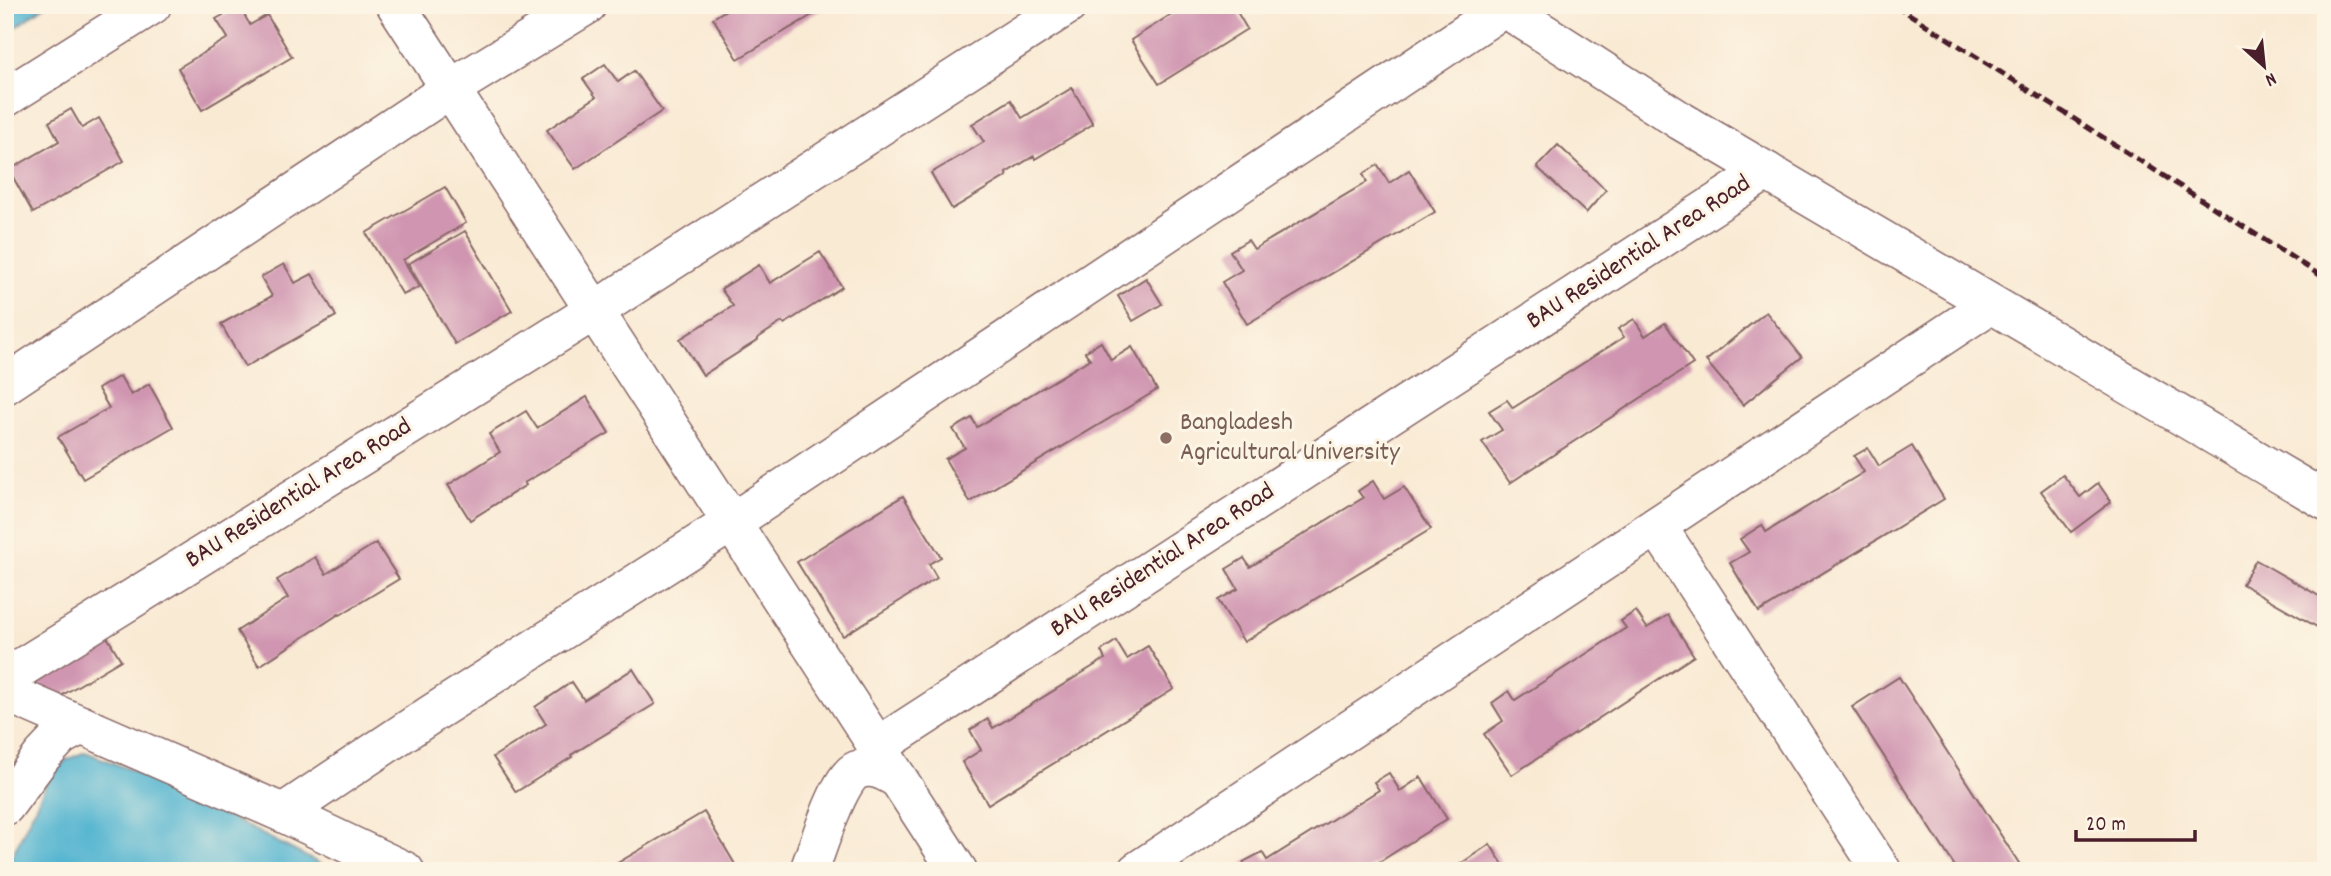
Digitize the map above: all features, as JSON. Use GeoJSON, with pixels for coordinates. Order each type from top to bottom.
{"type":"FeatureCollection","features":[{"type":"Feature","properties":{"kind":"street"},"geometry":{"type":"LineString","coordinates":[[5,98],[152,5]]}},
{"type":"Feature","properties":{"kind":"street"},"geometry":{"type":"LineString","coordinates":[[396,5],[958,871]]}},
{"type":"Feature","properties":{"kind":"street"},"geometry":{"type":"LineString","coordinates":[[5,385],[450,89],[587,5]]}},
{"type":"Feature","properties":{"kind":"street","name":"BAU Residential Area Road"},"geometry":{"type":"LineString","coordinates":[[5,678],[594,311],[1068,5]]}},
{"type":"Feature","properties":{"kind":"street"},"geometry":{"type":"LineString","coordinates":[[283,813],[433,713],[732,523],[1502,7],[1681,121],[2326,501]]}},
{"type":"Feature","properties":{"kind":"street","name":"BAU Residential Area Road"},"geometry":{"type":"LineString","coordinates":[[877,747],[1766,171]]}},
{"type":"Feature","properties":{"kind":"street"},"geometry":{"type":"LineString","coordinates":[[1137,871],[1991,304]]}},
{"type":"Feature","properties":{"kind":"street"},"geometry":{"type":"LineString","coordinates":[[1657,526],[1881,871]]}},
{"type":"Feature","properties":{"kind":"street"},"geometry":{"type":"LineString","coordinates":[[5,692],[283,813],[405,871]]}},
{"type":"Feature","properties":{"kind":"street"},"geometry":{"type":"LineString","coordinates":[[5,806],[42,756],[61,736],[81,725]]}},
{"type":"Feature","properties":{"kind":"street"},"geometry":{"type":"LineString","coordinates":[[808,871],[843,783],[855,770],[871,767],[884,770],[898,779]]}},
{"type":"Feature","properties":{"kind":"water"},"geometry":{"type":"Polygon","coordinates":[[[5,5],[46,5],[5,35],[5,5]]]}},
{"type":"Feature","properties":{"kind":"water"},"geometry":{"type":"Polygon","coordinates":[[[85,752],[154,779],[334,871],[5,871],[51,773],[66,760],[85,752]]]}},
{"type":"Feature","properties":{"kind":"building"},"geometry":{"type":"Polygon","coordinates":[[[734,5],[829,5],[738,59],[713,18],[734,5]]]}},
{"type":"Feature","properties":{"kind":"building"},"geometry":{"type":"Polygon","coordinates":[[[1186,5],[1233,5],[1247,29],[1159,84],[1131,40],[1186,5]]]}},
{"type":"Feature","properties":{"kind":"building"},"geometry":{"type":"Polygon","coordinates":[[[239,6],[250,25],[267,15],[292,57],[202,110],[178,68],[228,38],[216,19],[239,6]]]}},
{"type":"Feature","properties":{"kind":"building"},"geometry":{"type":"Polygon","coordinates":[[[605,64],[618,82],[634,71],[662,111],[575,169],[547,130],[596,97],[583,79],[605,64]]]}},
{"type":"Feature","properties":{"kind":"building"},"geometry":{"type":"Polygon","coordinates":[[[1072,88],[1093,124],[1035,159],[1034,156],[1006,173],[1007,176],[952,209],[931,173],[984,142],[972,124],[1011,100],[1022,118],[1072,88]]]}},
{"type":"Feature","properties":{"kind":"building"},"geometry":{"type":"Polygon","coordinates":[[[71,109],[82,128],[99,118],[124,161],[33,213],[9,170],[59,141],[49,122],[71,109]]]}},
{"type":"Feature","properties":{"kind":"building"},"geometry":{"type":"Polygon","coordinates":[[[1558,145],[1606,190],[1586,213],[1537,167],[1558,145]]]}},
{"type":"Feature","properties":{"kind":"building"},"geometry":{"type":"Polygon","coordinates":[[[1378,165],[1389,183],[1409,170],[1435,212],[1247,324],[1222,282],[1242,270],[1230,251],[1248,240],[1254,249],[1367,182],[1363,174],[1378,165]]]}},
{"type":"Feature","properties":{"kind":"building"},"geometry":{"type":"Polygon","coordinates":[[[445,187],[466,223],[403,260],[419,287],[403,295],[366,233],[445,187]]]}},
{"type":"Feature","properties":{"kind":"building"},"geometry":{"type":"Polygon","coordinates":[[[465,231],[512,311],[455,344],[408,264],[465,231]]]}},
{"type":"Feature","properties":{"kind":"building"},"geometry":{"type":"Polygon","coordinates":[[[820,252],[842,287],[784,324],[782,322],[703,375],[680,339],[733,306],[721,289],[759,265],[770,283],[820,252]]]}},
{"type":"Feature","properties":{"kind":"building"},"geometry":{"type":"Polygon","coordinates":[[[284,264],[295,283],[312,274],[336,316],[245,367],[221,324],[272,296],[261,277],[284,264]]]}},
{"type":"Feature","properties":{"kind":"building"},"geometry":{"type":"Polygon","coordinates":[[[1146,278],[1162,304],[1133,321],[1118,296],[1146,278]]]}},
{"type":"Feature","properties":{"kind":"building"},"geometry":{"type":"Polygon","coordinates":[[[1766,312],[1802,357],[1743,405],[1706,361],[1766,312]]]}},
{"type":"Feature","properties":{"kind":"building"},"geometry":{"type":"Polygon","coordinates":[[[1634,319],[1645,336],[1665,323],[1693,364],[1510,483],[1482,442],[1502,430],[1489,411],[1507,400],[1513,408],[1624,337],[1618,329],[1634,319]]]}},
{"type":"Feature","properties":{"kind":"building"},"geometry":{"type":"Polygon","coordinates":[[[1101,342],[1111,360],[1132,347],[1157,390],[970,502],[945,459],[965,448],[953,429],[972,418],[977,427],[1090,359],[1085,352],[1101,342]]]}},
{"type":"Feature","properties":{"kind":"building"},"geometry":{"type":"Polygon","coordinates":[[[120,376],[131,395],[149,384],[173,427],[83,479],[58,437],[109,408],[98,389],[120,376]]]}},
{"type":"Feature","properties":{"kind":"building"},"geometry":{"type":"Polygon","coordinates":[[[587,397],[609,433],[524,483],[526,485],[470,520],[448,485],[500,452],[489,434],[526,411],[537,428],[587,397]]]}},
{"type":"Feature","properties":{"kind":"building"},"geometry":{"type":"Polygon","coordinates":[[[1912,446],[1944,499],[1759,612],[1730,563],[1749,552],[1740,539],[1762,525],[1766,532],[1864,472],[1854,456],[1868,448],[1879,466],[1912,446]]]}},
{"type":"Feature","properties":{"kind":"building"},"geometry":{"type":"Polygon","coordinates":[[[2063,475],[2080,497],[2098,483],[2111,502],[2071,532],[2041,491],[2063,475]]]}},
{"type":"Feature","properties":{"kind":"building"},"geometry":{"type":"Polygon","coordinates":[[[1373,481],[1384,499],[1404,487],[1431,529],[1244,642],[1218,600],[1238,589],[1226,569],[1244,558],[1250,567],[1363,498],[1358,491],[1373,481]]]}},
{"type":"Feature","properties":{"kind":"building"},"geometry":{"type":"Polygon","coordinates":[[[903,496],[941,557],[929,564],[937,578],[843,636],[797,562],[903,496]]]}},
{"type":"Feature","properties":{"kind":"building"},"geometry":{"type":"Polygon","coordinates":[[[376,543],[399,579],[259,666],[237,631],[288,598],[277,580],[315,557],[326,574],[376,543]]]}},
{"type":"Feature","properties":{"kind":"building"},"geometry":{"type":"Polygon","coordinates":[[[2256,560],[2326,600],[2326,632],[2242,584],[2256,560]]]}},
{"type":"Feature","properties":{"kind":"building"},"geometry":{"type":"Polygon","coordinates":[[[1636,611],[1647,628],[1668,615],[1694,656],[1512,775],[1484,734],[1503,721],[1492,703],[1509,691],[1515,700],[1626,628],[1621,621],[1636,611]]]}},
{"type":"Feature","properties":{"kind":"building"},"geometry":{"type":"Polygon","coordinates":[[[106,635],[121,660],[49,703],[34,678],[106,635]]]}},
{"type":"Feature","properties":{"kind":"building"},"geometry":{"type":"Polygon","coordinates":[[[1116,641],[1127,659],[1148,646],[1174,689],[988,804],[962,762],[981,750],[970,730],[988,719],[993,728],[1105,659],[1101,651],[1116,641]]]}},
{"type":"Feature","properties":{"kind":"building"},"geometry":{"type":"Polygon","coordinates":[[[633,669],[655,704],[516,792],[493,757],[546,724],[535,707],[572,682],[584,700],[633,669]]]}},
{"type":"Feature","properties":{"kind":"building"},"geometry":{"type":"Polygon","coordinates":[[[1899,677],[2024,871],[1958,871],[1852,707],[1899,677]]]}},
{"type":"Feature","properties":{"kind":"building"},"geometry":{"type":"Polygon","coordinates":[[[1389,773],[1400,791],[1421,777],[1447,819],[1365,871],[1249,871],[1243,862],[1262,852],[1267,860],[1379,790],[1374,782],[1389,773]]]}},
{"type":"Feature","properties":{"kind":"building"},"geometry":{"type":"Polygon","coordinates":[[[704,812],[739,871],[604,871],[704,812]]]}},
{"type":"Feature","properties":{"kind":"building"},"geometry":{"type":"Polygon","coordinates":[[[1490,844],[1507,871],[1459,871],[1456,867],[1490,844]]]}},
{"type":"Feature","properties":{"kind":"railway"},"geometry":{"type":"LineString","coordinates":[[1895,5],[2326,279]]}},
{"type":"Feature","properties":{"kind":"place","name":"Bangladesh Agricultural University"},"geometry":{"type":"Point","coordinates":[1166,438]}}]}
